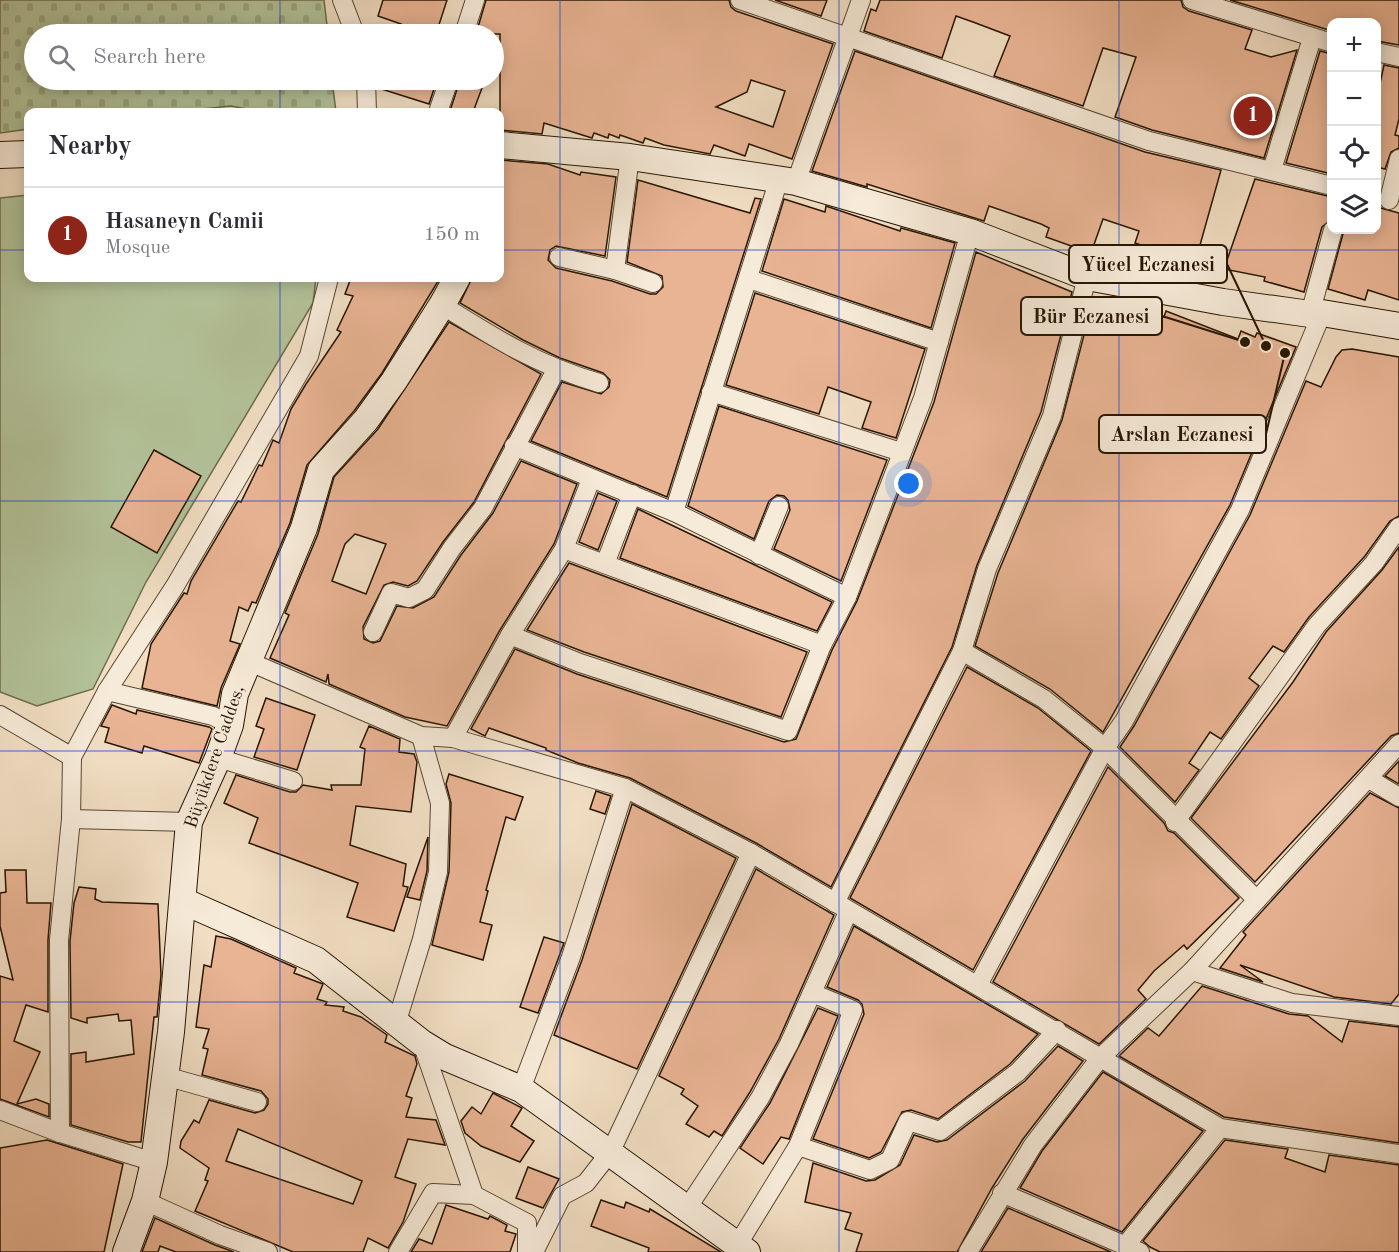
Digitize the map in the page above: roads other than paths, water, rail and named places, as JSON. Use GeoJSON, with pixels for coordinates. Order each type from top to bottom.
{"type":"FeatureCollection","features":[{"type":"Feature","properties":{"kind":"street"},"geometry":{"type":"LineString","coordinates":[[342,0],[350,24]]}},
{"type":"Feature","properties":{"kind":"street"},"geometry":{"type":"LineString","coordinates":[[467,24],[475,0]]}},
{"type":"Feature","properties":{"kind":"street"},"geometry":{"type":"LineString","coordinates":[[740,0],[1149,141],[1327,185]]}},
{"type":"Feature","properties":{"kind":"street"},"geometry":{"type":"LineString","coordinates":[[674,512],[749,279],[787,181],[850,37],[861,0]]}},
{"type":"Feature","properties":{"kind":"street"},"geometry":{"type":"LineString","coordinates":[[1192,0],[1327,42]]}},
{"type":"Feature","properties":{"kind":"street"},"geometry":{"type":"LineString","coordinates":[[1272,170],[1311,38]]}},
{"type":"Feature","properties":{"kind":"street"},"geometry":{"type":"LineString","coordinates":[[1381,53],[1399,57]]}},
{"type":"Feature","properties":{"kind":"street"},"geometry":{"type":"LineString","coordinates":[[366,90],[367,108]]}},
{"type":"Feature","properties":{"kind":"street"},"geometry":{"type":"LineString","coordinates":[[439,108],[446,90]]}},
{"type":"Feature","properties":{"kind":"street"},"geometry":{"type":"LineString","coordinates":[[504,145],[630,157],[787,181],[970,232],[1087,277],[1222,302],[1399,326]]}},
{"type":"Feature","properties":{"kind":"street"},"geometry":{"type":"LineString","coordinates":[[0,155],[24,154]]}},
{"type":"Feature","properties":{"kind":"street"},"geometry":{"type":"LineString","coordinates":[[615,270],[630,157]]}},
{"type":"Feature","properties":{"kind":"street"},"geometry":{"type":"LineString","coordinates":[[1388,200],[1399,159]]}},
{"type":"Feature","properties":{"kind":"street"},"geometry":{"type":"LineString","coordinates":[[510,635],[580,663],[788,730],[822,645],[847,597],[923,398],[970,232]]}},
{"type":"Feature","properties":{"kind":"street"},"geometry":{"type":"LineString","coordinates":[[978,985],[1105,748],[1124,721],[1240,510],[1316,314],[1332,234]]}},
{"type":"Feature","properties":{"kind":"street"},"geometry":{"type":"LineString","coordinates":[[559,257],[615,270],[653,283]]}},
{"type":"Feature","properties":{"kind":"street"},"geometry":{"type":"LineString","coordinates":[[688,1207],[760,1098],[789,1044],[812,993],[841,908],[962,651],[987,569],[1052,417],[1087,277]]}},
{"type":"Feature","properties":{"kind":"street"},"geometry":{"type":"LineString","coordinates":[[749,279],[939,342]]}},
{"type":"Feature","properties":{"kind":"street"},"geometry":{"type":"LineString","coordinates":[[60,1133],[59,940],[71,819],[72,757],[107,691],[175,586],[309,356],[328,282]]}},
{"type":"Feature","properties":{"kind":"street","name":"Büyükdere Caddes,"},"geometry":{"type":"LineString","coordinates":[[126,1252],[145,1201],[154,1162],[165,1076],[189,822],[218,758],[230,725],[235,694],[304,528],[321,470],[366,420],[455,282]]}},
{"type":"Feature","properties":{"kind":"street"},"geometry":{"type":"LineString","coordinates":[[442,305],[506,345],[556,370],[599,383]]}},
{"type":"Feature","properties":{"kind":"street"},"geometry":{"type":"LineString","coordinates":[[373,632],[391,593],[410,598],[425,590],[452,548],[483,508],[556,370]]}},
{"type":"Feature","properties":{"kind":"street"},"geometry":{"type":"LineString","coordinates":[[711,392],[901,452]]}},
{"type":"Feature","properties":{"kind":"street"},"geometry":{"type":"LineString","coordinates":[[514,446],[674,512],[847,597]]}},
{"type":"Feature","properties":{"kind":"street"},"geometry":{"type":"LineString","coordinates":[[453,738],[510,635],[564,549],[591,478]]}},
{"type":"Feature","properties":{"kind":"street"},"geometry":{"type":"LineString","coordinates":[[605,564],[632,494]]}},
{"type":"Feature","properties":{"kind":"street"},"geometry":{"type":"LineString","coordinates":[[759,555],[779,506]]}},
{"type":"Feature","properties":{"kind":"street"},"geometry":{"type":"LineString","coordinates":[[1175,822],[1317,625],[1374,563],[1399,527]]}},
{"type":"Feature","properties":{"kind":"street"},"geometry":{"type":"LineString","coordinates":[[564,549],[822,645]]}},
{"type":"Feature","properties":{"kind":"street"},"geometry":{"type":"LineString","coordinates":[[962,651],[1044,699],[1105,748],[1175,822],[1257,900]]}},
{"type":"Feature","properties":{"kind":"street"},"geometry":{"type":"LineString","coordinates":[[250,662],[421,736],[453,738],[625,788],[751,854],[841,908],[1057,1030],[1100,1058],[1220,1128],[1399,1154]]}},
{"type":"Feature","properties":{"kind":"street"},"geometry":{"type":"LineString","coordinates":[[107,691],[213,716],[230,725]]}},
{"type":"Feature","properties":{"kind":"street"},"geometry":{"type":"LineString","coordinates":[[0,715],[72,757]]}},
{"type":"Feature","properties":{"kind":"street"},"geometry":{"type":"LineString","coordinates":[[397,1021],[422,939],[438,872],[440,803],[421,736]]}},
{"type":"Feature","properties":{"kind":"street"},"geometry":{"type":"LineString","coordinates":[[968,1252],[1002,1192],[1033,1145],[1100,1058],[1192,971],[1399,744]]}},
{"type":"Feature","properties":{"kind":"street"},"geometry":{"type":"LineString","coordinates":[[218,758],[293,782]]}},
{"type":"Feature","properties":{"kind":"street"},"geometry":{"type":"LineString","coordinates":[[1369,779],[1399,797]]}},
{"type":"Feature","properties":{"kind":"street"},"geometry":{"type":"LineString","coordinates":[[521,1089],[571,957],[625,788]]}},
{"type":"Feature","properties":{"kind":"street"},"geometry":{"type":"LineString","coordinates":[[71,819],[189,822]]}},
{"type":"Feature","properties":{"kind":"street"},"geometry":{"type":"LineString","coordinates":[[534,1252],[562,1196],[586,1183],[611,1151],[751,854]]}},
{"type":"Feature","properties":{"kind":"street"},"geometry":{"type":"LineString","coordinates":[[183,901],[316,960],[397,1021],[422,1043],[445,1057],[521,1089],[611,1151],[743,1248],[798,1146],[853,1010],[812,993]]}},
{"type":"Feature","properties":{"kind":"street"},"geometry":{"type":"LineString","coordinates":[[1192,971],[1292,1003],[1399,1016]]}},
{"type":"Feature","properties":{"kind":"street"},"geometry":{"type":"LineString","coordinates":[[798,1146],[870,1170],[890,1160],[908,1121],[940,1131],[1018,1072],[1057,1030]]}},
{"type":"Feature","properties":{"kind":"street"},"geometry":{"type":"LineString","coordinates":[[422,1043],[474,1195]]}},
{"type":"Feature","properties":{"kind":"street"},"geometry":{"type":"LineString","coordinates":[[165,1076],[257,1102]]}},
{"type":"Feature","properties":{"kind":"street"},"geometry":{"type":"LineString","coordinates":[[0,1110],[60,1133],[154,1162]]}},
{"type":"Feature","properties":{"kind":"street"},"geometry":{"type":"LineString","coordinates":[[1002,1192],[1132,1249],[1220,1128]]}},
{"type":"Feature","properties":{"kind":"street"},"geometry":{"type":"LineString","coordinates":[[398,1252],[433,1193],[474,1195],[527,1223],[527,1252]]}},
{"type":"Feature","properties":{"kind":"street"},"geometry":{"type":"LineString","coordinates":[[145,1201],[220,1235],[268,1252]]}},
{"type":"Feature","properties":{"kind":"place","name":"Hasaneyn Camii"},"geometry":{"type":"Point","coordinates":[1253,116]}},
{"type":"Feature","properties":{"kind":"place","name":"Bür Eczanesi"},"geometry":{"type":"Point","coordinates":[1245,342]}},
{"type":"Feature","properties":{"kind":"place","name":"Yücel Eczanesi"},"geometry":{"type":"Point","coordinates":[1266,346]}},
{"type":"Feature","properties":{"kind":"place","name":"Arslan Eczanesi"},"geometry":{"type":"Point","coordinates":[1285,353]}}]}
